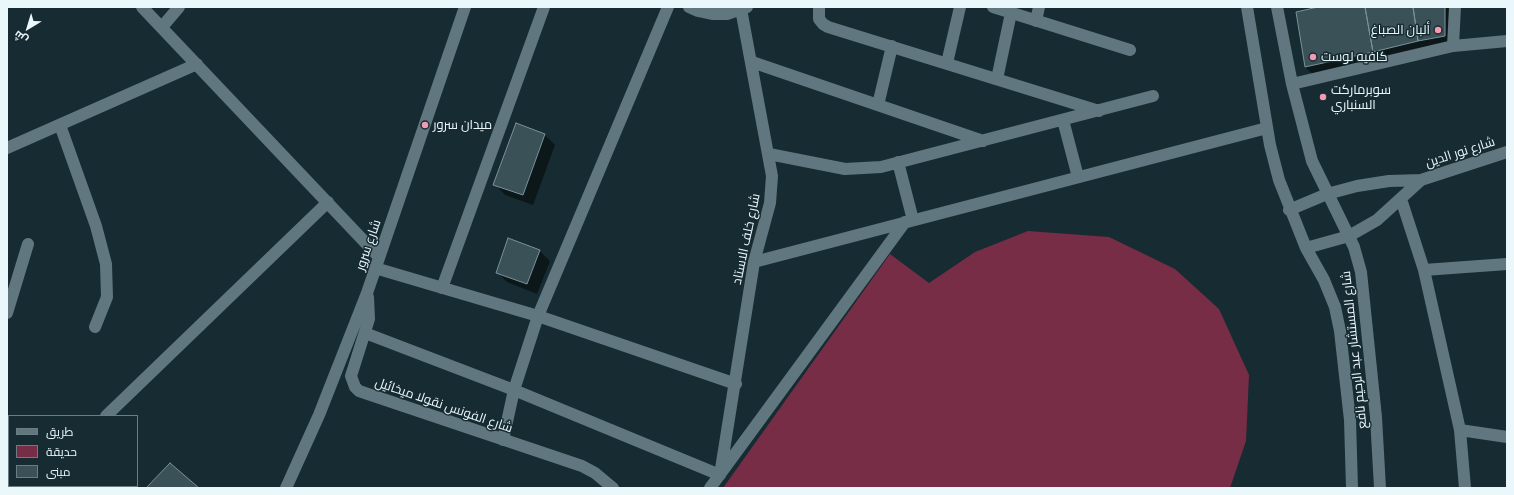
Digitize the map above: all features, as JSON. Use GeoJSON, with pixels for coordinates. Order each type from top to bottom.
{"type":"FeatureCollection","features":[{"type":"Feature","properties":{"kind":"street"},"geometry":{"type":"LineString","coordinates":[[142,7],[328,202],[377,262],[442,288],[538,316],[736,384]]}},
{"type":"Feature","properties":{"kind":"street"},"geometry":{"type":"LineString","coordinates":[[162,27],[180,7]]}},
{"type":"Feature","properties":{"kind":"street","name":"شارع سرور"},"geometry":{"type":"LineString","coordinates":[[286,488],[344,354],[367,293],[465,7]]}},
{"type":"Feature","properties":{"kind":"street"},"geometry":{"type":"LineString","coordinates":[[442,288],[544,7]]}},
{"type":"Feature","properties":{"kind":"street"},"geometry":{"type":"LineString","coordinates":[[502,440],[514,390],[538,316],[668,7]]}},
{"type":"Feature","properties":{"kind":"street"},"geometry":{"type":"LineString","coordinates":[[690,7],[712,14],[727,14],[744,8]]}},
{"type":"Feature","properties":{"kind":"street"},"geometry":{"type":"LineString","coordinates":[[819,7],[819,19],[823,24],[1099,110]]}},
{"type":"Feature","properties":{"kind":"street"},"geometry":{"type":"LineString","coordinates":[[947,63],[960,7]]}},
{"type":"Feature","properties":{"kind":"street"},"geometry":{"type":"LineString","coordinates":[[993,7],[1130,50]]}},
{"type":"Feature","properties":{"kind":"street"},"geometry":{"type":"LineString","coordinates":[[1036,21],[1039,7]]}},
{"type":"Feature","properties":{"kind":"street","name":"شارع المستشار عبد الرحيم نافع"},"geometry":{"type":"LineString","coordinates":[[1247,7],[1267,128],[1279,180],[1306,248],[1324,280],[1335,307],[1340,331],[1350,420],[1352,488]]}},
{"type":"Feature","properties":{"kind":"street","name":"شارع المستشار عبد الرحيم نافع"},"geometry":{"type":"LineString","coordinates":[[1277,7],[1292,84],[1312,161],[1348,236],[1361,272],[1365,298],[1376,417],[1380,488]]}},
{"type":"Feature","properties":{"kind":"street"},"geometry":{"type":"LineString","coordinates":[[1453,46],[1455,7]]}},
{"type":"Feature","properties":{"kind":"street","name":"شارع خلف الاستاد"},"geometry":{"type":"LineString","coordinates":[[720,475],[736,384],[754,262],[770,203],[772,176],[744,8]]}},
{"type":"Feature","properties":{"kind":"street"},"geometry":{"type":"LineString","coordinates":[[996,79],[1011,13]]}},
{"type":"Feature","properties":{"kind":"street"},"geometry":{"type":"LineString","coordinates":[[1292,84],[1453,46],[1507,41]]}},
{"type":"Feature","properties":{"kind":"street"},"geometry":{"type":"LineString","coordinates":[[878,105],[892,46]]}},
{"type":"Feature","properties":{"kind":"street"},"geometry":{"type":"LineString","coordinates":[[752,62],[983,141]]}},
{"type":"Feature","properties":{"kind":"street"},"geometry":{"type":"LineString","coordinates":[[7,148],[197,64]]}},
{"type":"Feature","properties":{"kind":"street"},"geometry":{"type":"LineString","coordinates":[[769,154],[845,169],[881,167],[1153,96]]}},
{"type":"Feature","properties":{"kind":"street"},"geometry":{"type":"LineString","coordinates":[[1064,120],[1078,177]]}},
{"type":"Feature","properties":{"kind":"street"},"geometry":{"type":"LineString","coordinates":[[60,124],[96,226],[106,264],[107,297],[95,327]]}},
{"type":"Feature","properties":{"kind":"street"},"geometry":{"type":"LineString","coordinates":[[754,262],[1267,128]]}},
{"type":"Feature","properties":{"kind":"street","name":"شارع نور الدين"},"geometry":{"type":"LineString","coordinates":[[1290,210],[1327,194],[1357,186],[1389,181],[1421,180],[1507,152]]}},
{"type":"Feature","properties":{"kind":"street"},"geometry":{"type":"LineString","coordinates":[[710,488],[909,221],[898,162]]}},
{"type":"Feature","properties":{"kind":"street","name":"شارع نور الدين"},"geometry":{"type":"LineString","coordinates":[[1306,248],[1348,236],[1377,220],[1421,180]]}},
{"type":"Feature","properties":{"kind":"street"},"geometry":{"type":"LineString","coordinates":[[1401,199],[1424,270],[1460,430],[1465,488]]}},
{"type":"Feature","properties":{"kind":"street"},"geometry":{"type":"LineString","coordinates":[[107,415],[328,202]]}},
{"type":"Feature","properties":{"kind":"street"},"geometry":{"type":"LineString","coordinates":[[7,313],[28,244]]}},
{"type":"Feature","properties":{"kind":"street"},"geometry":{"type":"LineString","coordinates":[[1424,270],[1507,264]]}},
{"type":"Feature","properties":{"kind":"street","name":"شارع الفونس نقولا ميخائيل"},"geometry":{"type":"LineString","coordinates":[[367,293],[369,319],[351,376],[355,388],[502,440],[582,466],[595,473],[613,487]]}},
{"type":"Feature","properties":{"kind":"street"},"geometry":{"type":"LineString","coordinates":[[365,333],[514,390],[720,475]]}},
{"type":"Feature","properties":{"kind":"street"},"geometry":{"type":"LineString","coordinates":[[344,354],[357,358]]}},
{"type":"Feature","properties":{"kind":"street"},"geometry":{"type":"LineString","coordinates":[[1460,430],[1507,437]]}},
{"type":"Feature","properties":{"kind":"green space"},"geometry":{"type":"Polygon","coordinates":[[[1028,231],[1109,237],[1175,269],[1219,309],[1249,375],[1246,441],[1230,488],[723,488],[890,254],[929,283],[975,252],[1028,231]]]}},
{"type":"Feature","properties":{"kind":"building"},"geometry":{"type":"Polygon","coordinates":[[[1318,7],[1365,7],[1373,52],[1305,67],[1296,12],[1318,7]]]}},
{"type":"Feature","properties":{"kind":"building"},"geometry":{"type":"Polygon","coordinates":[[[1365,7],[1413,7],[1418,41],[1373,52],[1365,7]]]}},
{"type":"Feature","properties":{"kind":"building"},"geometry":{"type":"Polygon","coordinates":[[[1413,7],[1445,7],[1445,36],[1418,41],[1413,7]]]}},
{"type":"Feature","properties":{"kind":"building"},"geometry":{"type":"Polygon","coordinates":[[[516,123],[545,134],[523,195],[493,185],[516,123]]]}},
{"type":"Feature","properties":{"kind":"building"},"geometry":{"type":"Polygon","coordinates":[[[508,238],[540,250],[527,284],[496,273],[508,238]]]}},
{"type":"Feature","properties":{"kind":"building"},"geometry":{"type":"Polygon","coordinates":[[[170,463],[199,488],[146,488],[170,463]]]}},
{"type":"Feature","properties":{"kind":"place","name":"ألبان الصباغ"},"geometry":{"type":"Point","coordinates":[1438,30]}},
{"type":"Feature","properties":{"kind":"place","name":"كافيه لوست"},"geometry":{"type":"Point","coordinates":[1313,57]}},
{"type":"Feature","properties":{"kind":"place","name":"سوبرماركت السنباري"},"geometry":{"type":"Point","coordinates":[1323,97]}},
{"type":"Feature","properties":{"kind":"place","name":"ميدان سرور"},"geometry":{"type":"Point","coordinates":[425,125]}}]}
